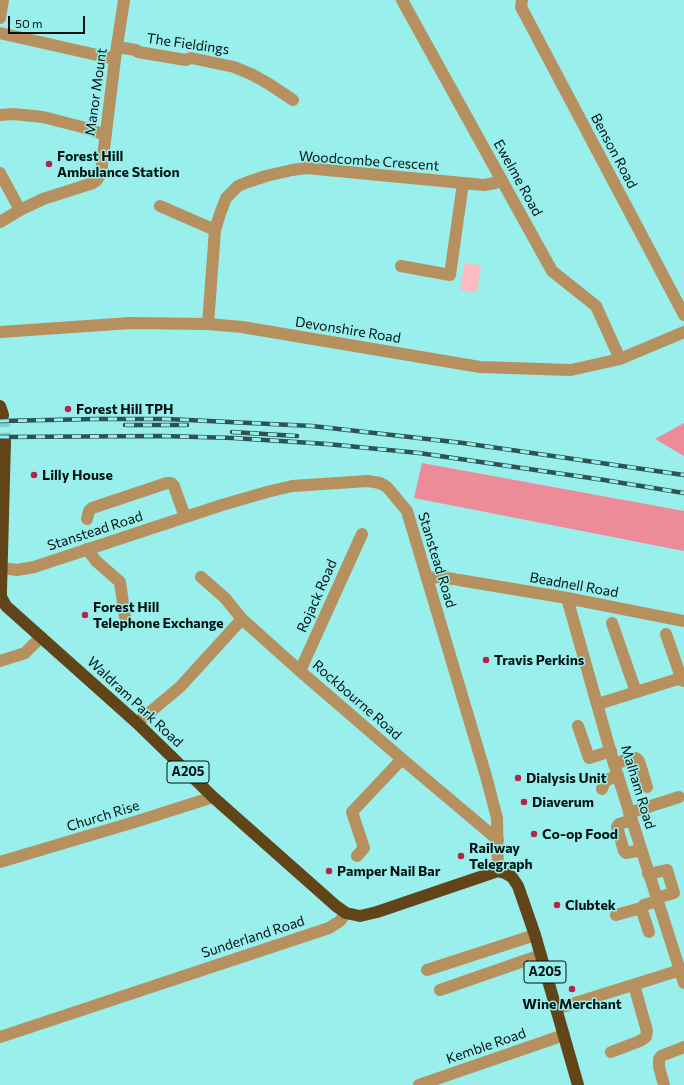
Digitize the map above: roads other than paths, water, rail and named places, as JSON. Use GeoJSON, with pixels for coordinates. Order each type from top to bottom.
{"type":"FeatureCollection","features":[{"type":"Feature","properties":{"kind":"highway","name":"Waldram Park Road"},"geometry":{"type":"LineString","coordinates":[[5,441],[1,597],[6,606],[137,723],[213,797],[336,906],[346,913]]}},
{"type":"Feature","properties":{"kind":"highway"},"geometry":{"type":"LineString","coordinates":[[346,913],[360,916],[377,912],[498,872]]}},
{"type":"Feature","properties":{"kind":"highway","name":"A205"},"geometry":{"type":"LineString","coordinates":[[498,872],[512,876],[518,886],[541,956],[578,1085]]}},
{"type":"Feature","properties":{"kind":"street"},"geometry":{"type":"LineString","coordinates":[[0,18],[3,0]]}},
{"type":"Feature","properties":{"kind":"street","name":"Manor Mount"},"geometry":{"type":"LineString","coordinates":[[20,210],[43,199],[93,183],[97,180],[100,172],[106,135],[124,0]]}},
{"type":"Feature","properties":{"kind":"street","name":"Ewelme Road"},"geometry":{"type":"LineString","coordinates":[[402,0],[552,271],[596,306],[620,359]]}},
{"type":"Feature","properties":{"kind":"street","name":"Benson Road"},"geometry":{"type":"LineString","coordinates":[[522,0],[521,7],[684,315]]}},
{"type":"Feature","properties":{"kind":"street","name":"The Fieldings"},"geometry":{"type":"LineString","coordinates":[[0,33],[116,53],[136,50],[138,52],[186,60],[191,58],[234,67],[269,84],[293,100]]}},
{"type":"Feature","properties":{"kind":"street"},"geometry":{"type":"LineString","coordinates":[[0,115],[13,114],[43,117],[82,126],[106,135]]}},
{"type":"Feature","properties":{"kind":"street","name":"Woodcombe Crescent"},"geometry":{"type":"LineString","coordinates":[[208,324],[215,230],[226,198],[238,186],[292,170],[319,169],[484,185],[502,180]]}},
{"type":"Feature","properties":{"kind":"street"},"geometry":{"type":"LineString","coordinates":[[0,173],[20,210],[0,222]]}},
{"type":"Feature","properties":{"kind":"street"},"geometry":{"type":"LineString","coordinates":[[401,266],[450,275],[463,183]]}},
{"type":"Feature","properties":{"kind":"street"},"geometry":{"type":"LineString","coordinates":[[160,206],[215,230]]}},
{"type":"Feature","properties":{"kind":"street","name":"Devonshire Road"},"geometry":{"type":"LineString","coordinates":[[0,332],[131,324],[208,324],[249,329],[480,367],[571,370],[620,359],[684,332]]}},
{"type":"Feature","properties":{"kind":"street","name":"Stanstead Road"},"geometry":{"type":"LineString","coordinates":[[2,568],[17,570],[34,567],[185,517],[292,486],[368,482],[380,483],[388,487],[407,511],[486,776],[497,818],[498,872]]}},
{"type":"Feature","properties":{"kind":"street"},"geometry":{"type":"LineString","coordinates":[[87,519],[89,511],[92,508],[167,483],[171,483],[174,486],[185,517]]}},
{"type":"Feature","properties":{"kind":"street","name":"Rojack Road"},"geometry":{"type":"LineString","coordinates":[[300,671],[362,534]]}},
{"type":"Feature","properties":{"kind":"street"},"geometry":{"type":"LineString","coordinates":[[86,549],[96,561],[120,582],[125,617]]}},
{"type":"Feature","properties":{"kind":"street","name":"Rockbourne Road"},"geometry":{"type":"LineString","coordinates":[[201,577],[225,598],[242,619],[300,671],[498,840]]}},
{"type":"Feature","properties":{"kind":"street","name":"Beadnell Road"},"geometry":{"type":"LineString","coordinates":[[427,579],[438,577],[567,598],[684,621]]}},
{"type":"Feature","properties":{"kind":"street","name":"Malham Road"},"geometry":{"type":"LineString","coordinates":[[567,598],[616,770],[648,874],[682,970],[684,983]]}},
{"type":"Feature","properties":{"kind":"street"},"geometry":{"type":"LineString","coordinates":[[137,723],[180,687],[242,619]]}},
{"type":"Feature","properties":{"kind":"street"},"geometry":{"type":"LineString","coordinates":[[612,623],[636,692]]}},
{"type":"Feature","properties":{"kind":"street"},"geometry":{"type":"LineString","coordinates":[[666,634],[683,681]]}},
{"type":"Feature","properties":{"kind":"street"},"geometry":{"type":"LineString","coordinates":[[0,661],[25,653],[40,637]]}},
{"type":"Feature","properties":{"kind":"street"},"geometry":{"type":"LineString","coordinates":[[598,704],[678,679],[683,681]]}},
{"type":"Feature","properties":{"kind":"street"},"geometry":{"type":"LineString","coordinates":[[578,726],[588,758],[611,751]]}},
{"type":"Feature","properties":{"kind":"street"},"geometry":{"type":"LineString","coordinates":[[602,789],[605,781],[616,770],[632,758],[636,758],[639,761],[646,787]]}},
{"type":"Feature","properties":{"kind":"street"},"geometry":{"type":"LineString","coordinates":[[357,856],[364,848],[352,812],[402,759]]}},
{"type":"Feature","properties":{"kind":"street","name":"Church Rise"},"geometry":{"type":"LineString","coordinates":[[0,862],[213,797]]}},
{"type":"Feature","properties":{"kind":"street"},"geometry":{"type":"LineString","coordinates":[[641,850],[626,853],[617,827],[619,824],[630,816],[679,797]]}},
{"type":"Feature","properties":{"kind":"street"},"geometry":{"type":"LineString","coordinates":[[616,915],[641,908],[657,899],[674,893],[667,870],[648,874]]}},
{"type":"Feature","properties":{"kind":"street"},"geometry":{"type":"LineString","coordinates":[[641,908],[649,932]]}},
{"type":"Feature","properties":{"kind":"street","name":"Sunderland Road"},"geometry":{"type":"LineString","coordinates":[[0,1037],[329,928],[340,921],[346,913]]}},
{"type":"Feature","properties":{"kind":"street"},"geometry":{"type":"LineString","coordinates":[[427,970],[534,935]]}},
{"type":"Feature","properties":{"kind":"street"},"geometry":{"type":"LineString","coordinates":[[440,990],[541,956]]}},
{"type":"Feature","properties":{"kind":"street"},"geometry":{"type":"LineString","coordinates":[[556,1009],[682,970]]}},
{"type":"Feature","properties":{"kind":"street"},"geometry":{"type":"LineString","coordinates":[[611,1052],[640,1041],[646,1037],[647,1031],[634,985]]}},
{"type":"Feature","properties":{"kind":"street","name":"Kemble Road"},"geometry":{"type":"LineString","coordinates":[[418,1085],[564,1035]]}},
{"type":"Feature","properties":{"kind":"street"},"geometry":{"type":"LineString","coordinates":[[664,1085],[659,1066],[659,1059],[661,1056],[684,1047]]}},
{"type":"Feature","properties":{"kind":"tunnel"},"geometry":{"type":"LineString","coordinates":[[3,415],[5,441]]}},
{"type":"Feature","properties":{"kind":"railway"},"geometry":{"type":"LineString","coordinates":[[0,421],[167,419],[312,426],[463,443],[684,475]]}},
{"type":"Feature","properties":{"kind":"railway"},"geometry":{"type":"LineString","coordinates":[[125,425],[187,425]]}},
{"type":"Feature","properties":{"kind":"railway"},"geometry":{"type":"LineString","coordinates":[[232,432],[297,436]]}},
{"type":"Feature","properties":{"kind":"railway"},"geometry":{"type":"LineString","coordinates":[[0,437],[163,436],[233,438],[327,444],[419,453],[684,493]]}},
{"type":"Feature","properties":{"kind":"place","name":"Forest Hill Ambulance Station"},"geometry":{"type":"Point","coordinates":[49,164]}},
{"type":"Feature","properties":{"kind":"place","name":"Forest Hill TPH"},"geometry":{"type":"Point","coordinates":[68,409]}},
{"type":"Feature","properties":{"kind":"place","name":"Lilly House"},"geometry":{"type":"Point","coordinates":[34,475]}},
{"type":"Feature","properties":{"kind":"place","name":"Forest Hill Telephone Exchange"},"geometry":{"type":"Point","coordinates":[85,615]}},
{"type":"Feature","properties":{"kind":"place","name":"Travis Perkins"},"geometry":{"type":"Point","coordinates":[486,660]}},
{"type":"Feature","properties":{"kind":"place","name":"Dialysis Unit"},"geometry":{"type":"Point","coordinates":[518,778]}},
{"type":"Feature","properties":{"kind":"place","name":"Diaverum"},"geometry":{"type":"Point","coordinates":[524,802]}},
{"type":"Feature","properties":{"kind":"place","name":"Co-op Food"},"geometry":{"type":"Point","coordinates":[534,834]}},
{"type":"Feature","properties":{"kind":"place","name":"Railway Telegraph"},"geometry":{"type":"Point","coordinates":[461,856]}},
{"type":"Feature","properties":{"kind":"place","name":"Pamper Nail Bar"},"geometry":{"type":"Point","coordinates":[329,871]}},
{"type":"Feature","properties":{"kind":"place","name":"Clubtek"},"geometry":{"type":"Point","coordinates":[557,905]}},
{"type":"Feature","properties":{"kind":"place","name":"Wine Merchant"},"geometry":{"type":"Point","coordinates":[572,989]}}]}
